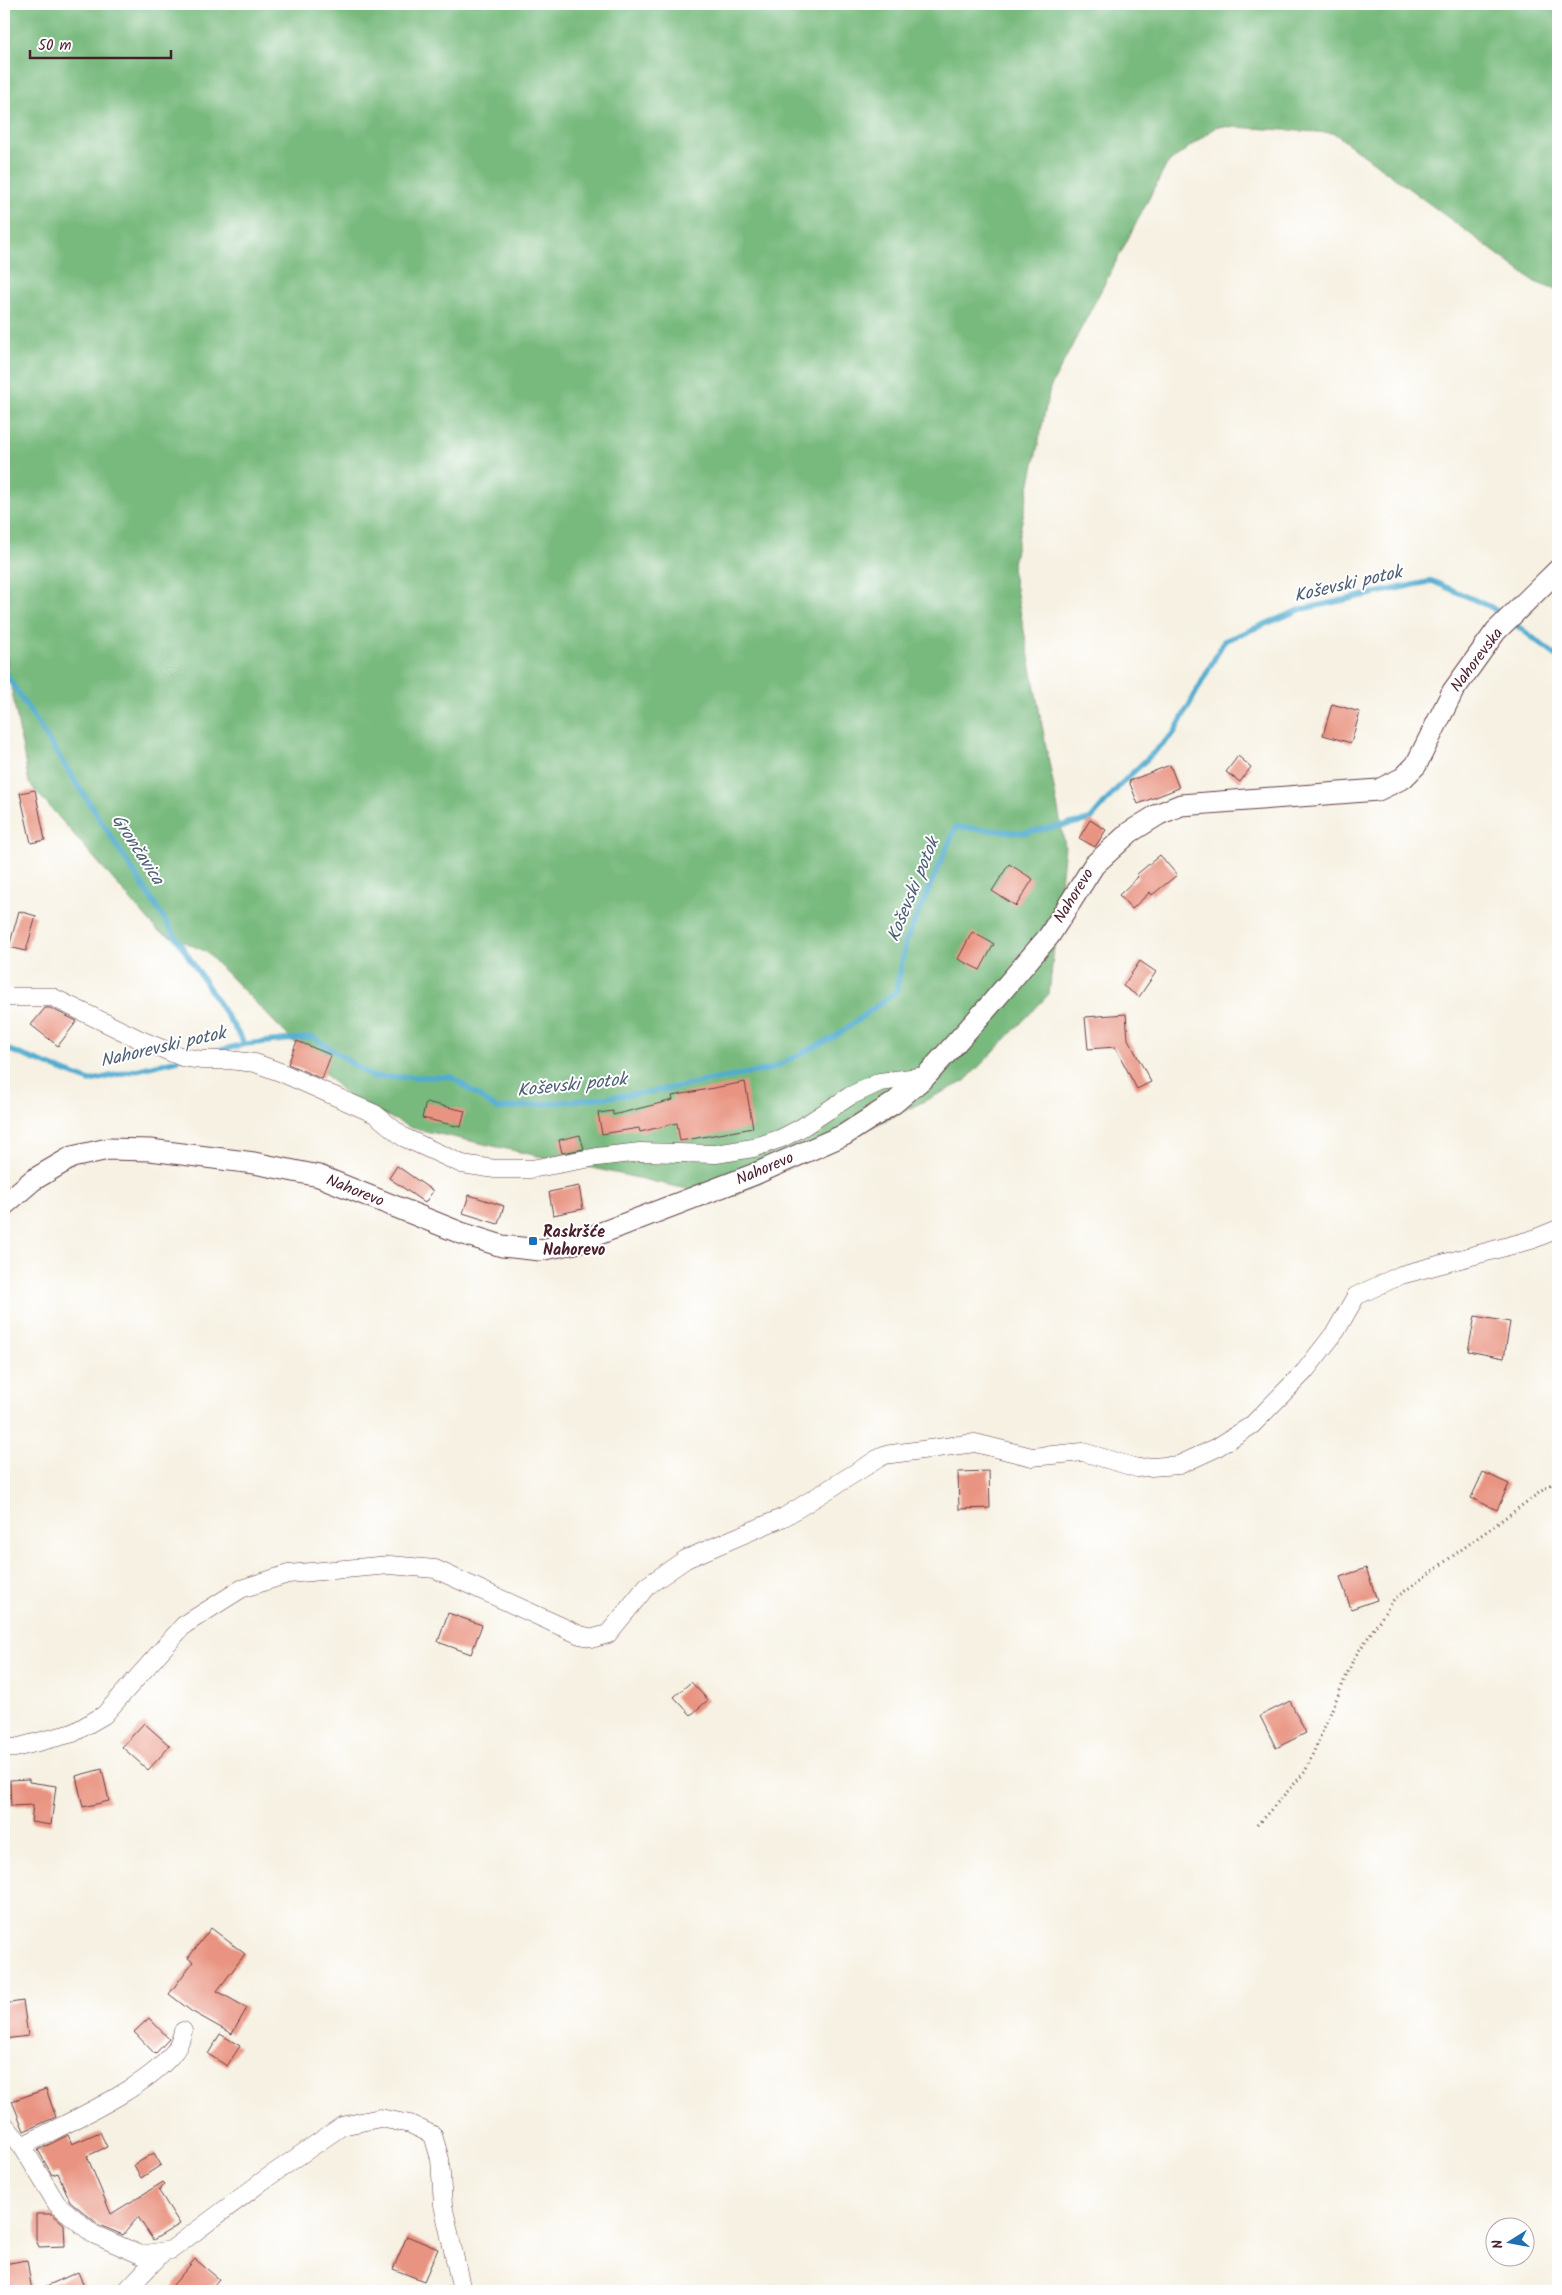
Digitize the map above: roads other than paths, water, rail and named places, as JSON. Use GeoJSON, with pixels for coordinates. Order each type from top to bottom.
{"type":"FeatureCollection","features":[{"type":"Feature","properties":{"kind":"street","name":"Nahorevska"},"geometry":{"type":"LineString","coordinates":[[1416,765],[1453,691],[1499,628],[1558,570]]}},
{"type":"Feature","properties":{"kind":"street","name":"Nahorevo"},"geometry":{"type":"LineString","coordinates":[[4,1205],[33,1180],[72,1157],[108,1149],[150,1150],[254,1163],[319,1176],[461,1234],[502,1246],[540,1250],[584,1239],[755,1174],[844,1135],[894,1103],[926,1076],[1049,936],[1094,865],[1137,828],[1159,814],[1182,805],[1378,790],[1403,778],[1416,765]]}},
{"type":"Feature","properties":{"kind":"street"},"geometry":{"type":"LineString","coordinates":[[4,997],[52,996],[141,1040],[182,1057],[255,1063],[375,1114],[403,1137],[462,1164],[495,1169],[531,1169],[597,1157],[640,1152],[716,1154],[753,1148],[782,1138],[850,1096],[880,1082],[926,1076]]}},
{"type":"Feature","properties":{"kind":"street"},"geometry":{"type":"LineString","coordinates":[[4,1748],[15,1748],[73,1733],[104,1715],[184,1625],[241,1589],[288,1574],[390,1565],[435,1569],[580,1634],[594,1638],[608,1634],[646,1586],[686,1560],[784,1517],[884,1455],[974,1443],[1032,1457],[1083,1452],[1137,1468],[1179,1465],[1216,1448],[1252,1425],[1305,1371],[1336,1331],[1356,1296],[1401,1275],[1531,1240],[1558,1228]]}},
{"type":"Feature","properties":{"kind":"street"},"geometry":{"type":"LineString","coordinates":[[22,2146],[100,2105],[157,2070],[175,2051],[184,2031]]}},
{"type":"Feature","properties":{"kind":"street"},"geometry":{"type":"LineString","coordinates":[[4,2124],[22,2146],[57,2204],[93,2234],[141,2255],[171,2250],[264,2180],[342,2126],[380,2118],[410,2124],[432,2135],[440,2159],[443,2205],[462,2291]]}},
{"type":"Feature","properties":{"kind":"street"},"geometry":{"type":"LineString","coordinates":[[126,2291],[164,2252]]}},
{"type":"Feature","properties":{"kind":"waterway","name":"Koševski potok"},"geometry":{"type":"LineString","coordinates":[[209,1053],[245,1044],[313,1037],[372,1077],[452,1077],[497,1109],[645,1093],[771,1069],[836,1036],[896,992],[906,941],[956,827],[1023,833],[1090,820],[1121,784],[1174,733],[1224,641],[1302,609],[1432,581],[1491,607],[1505,617]]}},
{"type":"Feature","properties":{"kind":"waterway","name":"Koševski potok"},"geometry":{"type":"LineString","coordinates":[[1512,622],[1558,657]]}},
{"type":"Feature","properties":{"kind":"waterway","name":"Grončavica"},"geometry":{"type":"LineString","coordinates":[[4,671],[245,1044]]}},
{"type":"Feature","properties":{"kind":"waterway","name":"Nahorevski potok"},"geometry":{"type":"LineString","coordinates":[[4,1048],[90,1081],[178,1060]]}},
{"type":"Feature","properties":{"kind":"place","name":"Raskršće Nahorevo"},"geometry":{"type":"Point","coordinates":[533,1241]}}]}
